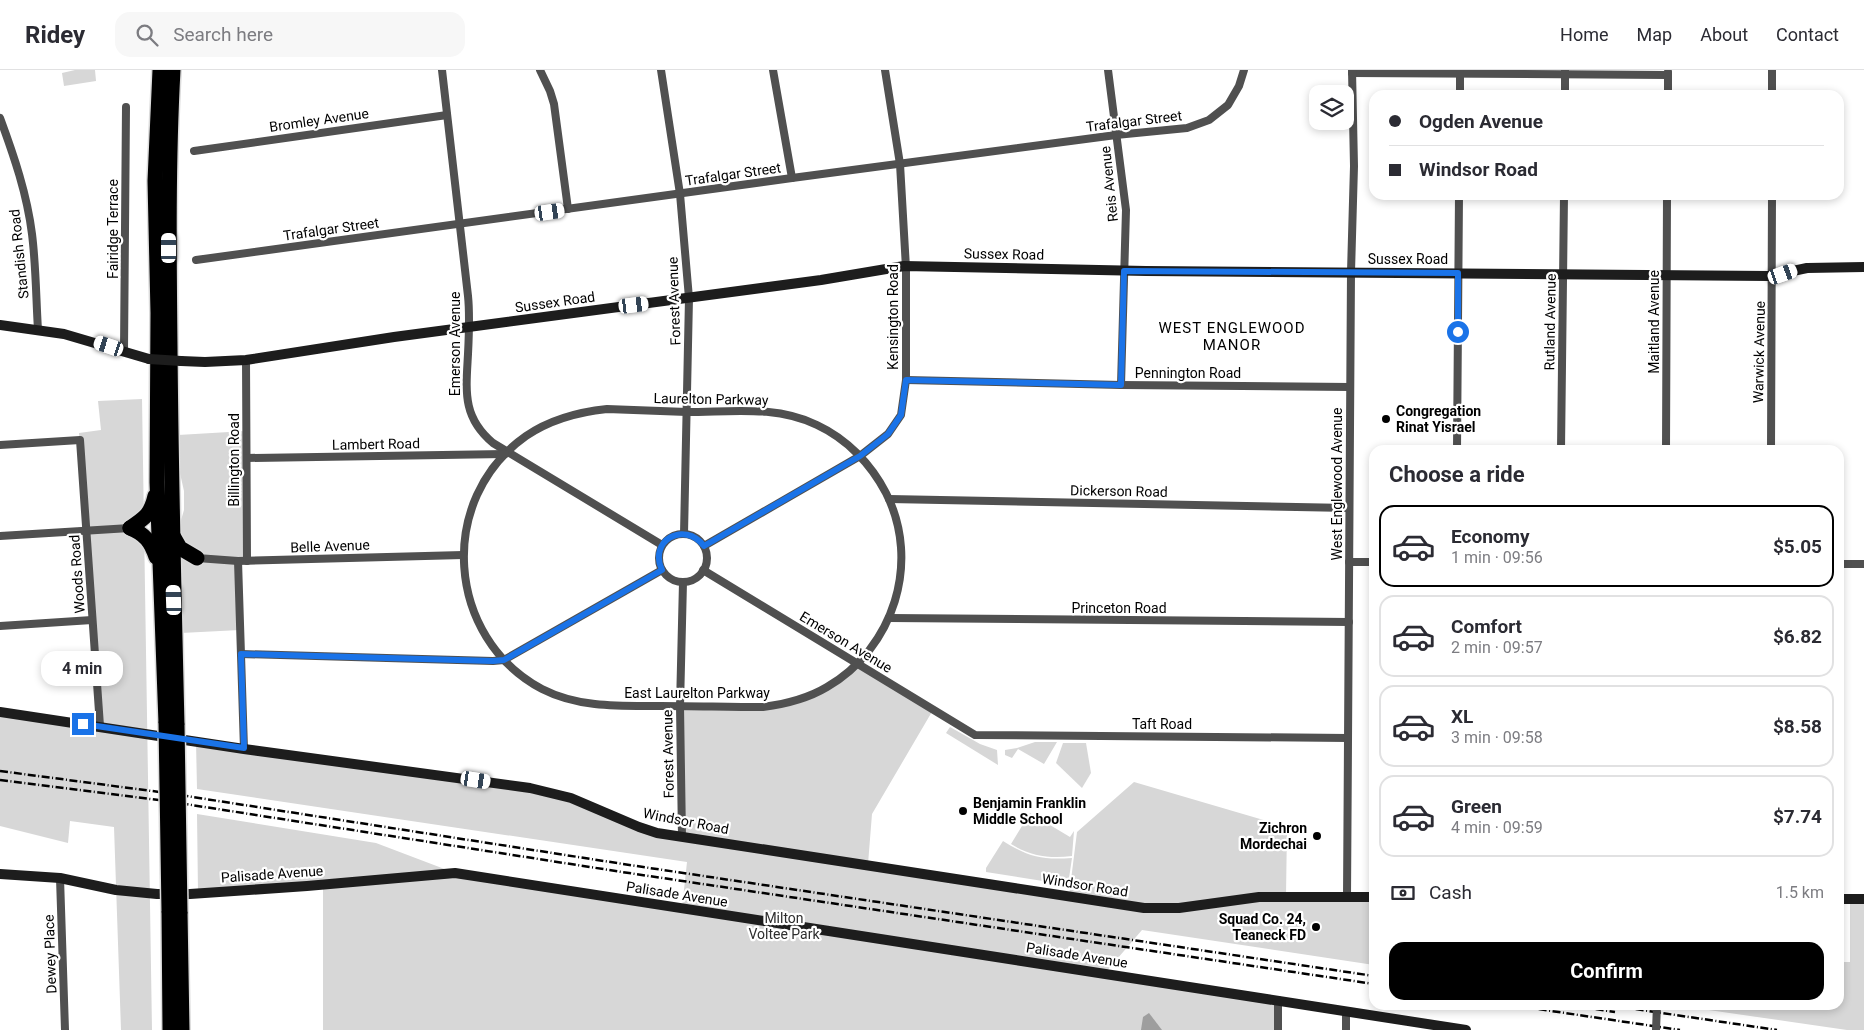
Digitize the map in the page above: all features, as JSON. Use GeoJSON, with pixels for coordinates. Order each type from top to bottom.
{"type":"FeatureCollection","features":[{"type":"Feature","properties":{"kind":"highway"},"geometry":{"type":"LineString","coordinates":[[160,70],[155,181],[158,312],[157,482],[160,565],[171,724]]}},
{"type":"Feature","properties":{"kind":"highway"},"geometry":{"type":"LineString","coordinates":[[170,1030],[174,912],[171,724],[173,582],[169,184],[173,70]]}},
{"type":"Feature","properties":{"kind":"highway"},"geometry":{"type":"LineString","coordinates":[[130,528],[144,519],[152,508],[157,482]]}},
{"type":"Feature","properties":{"kind":"highway"},"geometry":{"type":"LineString","coordinates":[[130,528],[140,532],[151,542],[160,565]]}},
{"type":"Feature","properties":{"kind":"highway"},"geometry":{"type":"LineString","coordinates":[[172,534],[180,548],[197,558]]}},
{"type":"Feature","properties":{"kind":"highway"},"geometry":{"type":"LineString","coordinates":[[173,582],[186,563],[197,558]]}},
{"type":"Feature","properties":{"kind":"highway"},"geometry":{"type":"LineString","coordinates":[[174,912],[182,1030]]}},
{"type":"Feature","properties":{"kind":"street","name":"Emerson Avenue"},"geometry":{"type":"LineString","coordinates":[[442,70],[468,296],[470,327],[466,388],[468,406],[472,417],[485,436],[506,453],[662,545]]}},
{"type":"Feature","properties":{"kind":"street"},"geometry":{"type":"LineString","coordinates":[[540,70],[554,104],[568,209]]}},
{"type":"Feature","properties":{"kind":"street","name":"Forest Avenue"},"geometry":{"type":"LineString","coordinates":[[661,70],[680,194],[689,298],[684,534]]}},
{"type":"Feature","properties":{"kind":"street"},"geometry":{"type":"LineString","coordinates":[[773,70],[792,178]]}},
{"type":"Feature","properties":{"kind":"street","name":"Kensington Road"},"geometry":{"type":"LineString","coordinates":[[704,546],[860,456],[888,434],[901,415],[906,380],[906,266],[900,164],[885,70]]}},
{"type":"Feature","properties":{"kind":"street","name":"Reis Avenue"},"geometry":{"type":"LineString","coordinates":[[1108,70],[1126,210],[1121,385]]}},
{"type":"Feature","properties":{"kind":"street","name":"Trafalgar Street"},"geometry":{"type":"LineString","coordinates":[[196,260],[792,178],[1116,135],[1187,128],[1209,120],[1219,113],[1240,86],[1244,70]]}},
{"type":"Feature","properties":{"kind":"street"},"geometry":{"type":"LineString","coordinates":[[1772,70],[1772,90]]}},
{"type":"Feature","properties":{"kind":"street"},"geometry":{"type":"LineString","coordinates":[[1352,71],[1460,73],[1668,72],[1668,90]]}},
{"type":"Feature","properties":{"kind":"street","name":"West Englewood Avenue"},"geometry":{"type":"LineString","coordinates":[[1347,898],[1350,272],[1354,166],[1352,71]]}},
{"type":"Feature","properties":{"kind":"street"},"geometry":{"type":"LineString","coordinates":[[1565,72],[1565,90]]}},
{"type":"Feature","properties":{"kind":"street"},"geometry":{"type":"LineString","coordinates":[[1460,73],[1460,90]]}},
{"type":"Feature","properties":{"kind":"street","name":"Fairidge Terrace"},"geometry":{"type":"LineString","coordinates":[[124,352],[126,107]]}},
{"type":"Feature","properties":{"kind":"street","name":"Bromley Avenue"},"geometry":{"type":"LineString","coordinates":[[194,151],[447,115]]}},
{"type":"Feature","properties":{"kind":"street","name":"Standish Road"},"geometry":{"type":"LineString","coordinates":[[0,118],[17,167],[28,213],[34,262],[38,330]]}},
{"type":"Feature","properties":{"kind":"street"},"geometry":{"type":"LineString","coordinates":[[1457,445],[1459,200]]}},
{"type":"Feature","properties":{"kind":"street","name":"Rutland Avenue"},"geometry":{"type":"LineString","coordinates":[[1562,445],[1564,200]]}},
{"type":"Feature","properties":{"kind":"street","name":"Maitland Avenue"},"geometry":{"type":"LineString","coordinates":[[1666,445],[1667,200]]}},
{"type":"Feature","properties":{"kind":"street","name":"Warwick Avenue"},"geometry":{"type":"LineString","coordinates":[[1771,445],[1772,200]]}},
{"type":"Feature","properties":{"kind":"street","name":"Sussex Road"},"geometry":{"type":"LineString","coordinates":[[0,325],[64,334],[149,359],[205,362],[246,360],[470,327],[821,280],[906,266],[1124,271],[1773,276],[1808,268],[1864,267]]}},
{"type":"Feature","properties":{"kind":"street","name":"Billington Road"},"geometry":{"type":"LineString","coordinates":[[246,360],[247,561]]}},
{"type":"Feature","properties":{"kind":"street","name":"Pennington Road"},"geometry":{"type":"LineString","coordinates":[[906,380],[1121,385],[1350,387]]}},
{"type":"Feature","properties":{"kind":"street","name":"Laurelton Parkway"},"geometry":{"type":"LineString","coordinates":[[463,556],[466,528],[476,496],[485,480],[506,453],[525,437],[541,427],[580,413],[607,409],[687,412],[769,411],[783,413],[818,425],[833,434],[860,456],[876,476],[889,499]]}},
{"type":"Feature","properties":{"kind":"street","name":"Woods Road"},"geometry":{"type":"LineString","coordinates":[[0,445],[80,440],[100,726]]}},
{"type":"Feature","properties":{"kind":"street","name":"Lambert Road"},"geometry":{"type":"LineString","coordinates":[[246,458],[506,453]]}},
{"type":"Feature","properties":{"kind":"street","name":"Dickerson Road"},"geometry":{"type":"LineString","coordinates":[[889,499],[1349,508]]}},
{"type":"Feature","properties":{"kind":"street","name":"East Laurelton Parkway"},"geometry":{"type":"LineString","coordinates":[[463,556],[466,586],[476,618],[488,640],[504,660],[542,689],[574,701],[604,706],[763,707],[810,696],[827,688],[858,664],[871,649],[889,618],[899,588],[902,553],[898,526],[889,499]]}},
{"type":"Feature","properties":{"kind":"street"},"geometry":{"type":"LineString","coordinates":[[0,536],[130,528]]}},
{"type":"Feature","properties":{"kind":"street"},"geometry":{"type":"LineString","coordinates":[[684,534],[694,536],[704,546],[707,558],[703,570],[696,578],[683,582],[670,579],[662,570],[658,558],[662,545],[671,537],[684,534]]}},
{"type":"Feature","properties":{"kind":"street","name":"Belle Avenue"},"geometry":{"type":"LineString","coordinates":[[197,558],[247,561],[463,556]]}},
{"type":"Feature","properties":{"kind":"street"},"geometry":{"type":"LineString","coordinates":[[238,561],[244,748]]}},
{"type":"Feature","properties":{"kind":"street"},"geometry":{"type":"LineString","coordinates":[[1349,562],[1369,562]]}},
{"type":"Feature","properties":{"kind":"street"},"geometry":{"type":"LineString","coordinates":[[1844,564],[1864,564]]}},
{"type":"Feature","properties":{"kind":"street"},"geometry":{"type":"LineString","coordinates":[[241,654],[504,660],[662,570]]}},
{"type":"Feature","properties":{"kind":"street","name":"Emerson Avenue"},"geometry":{"type":"LineString","coordinates":[[703,570],[975,735]]}},
{"type":"Feature","properties":{"kind":"street","name":"Forest Avenue"},"geometry":{"type":"LineString","coordinates":[[682,837],[680,706],[683,582]]}},
{"type":"Feature","properties":{"kind":"street","name":"Princeton Road"},"geometry":{"type":"LineString","coordinates":[[889,618],[1349,622]]}},
{"type":"Feature","properties":{"kind":"street"},"geometry":{"type":"LineString","coordinates":[[0,626],[92,620]]}},
{"type":"Feature","properties":{"kind":"street","name":"Windsor Road"},"geometry":{"type":"LineString","coordinates":[[0,712],[530,788],[570,798],[657,833],[1144,908],[1179,908],[1259,897],[1369,897]]}},
{"type":"Feature","properties":{"kind":"street","name":"Taft Road"},"geometry":{"type":"LineString","coordinates":[[975,735],[1348,738]]}},
{"type":"Feature","properties":{"kind":"street","name":"Palisade Avenue"},"geometry":{"type":"LineString","coordinates":[[0,874],[60,878],[116,890],[181,894],[307,886],[455,873],[1346,1010],[1463,1030]]}},
{"type":"Feature","properties":{"kind":"street","name":"Dewey Place"},"geometry":{"type":"LineString","coordinates":[[60,878],[64,1030]]}},
{"type":"Feature","properties":{"kind":"street"},"geometry":{"type":"LineString","coordinates":[[1844,899],[1864,899]]}},
{"type":"Feature","properties":{"kind":"street"},"geometry":{"type":"LineString","coordinates":[[1278,1000],[1278,1030]]}},
{"type":"Feature","properties":{"kind":"street"},"geometry":{"type":"LineString","coordinates":[[1346,1010],[1346,1030]]}},
{"type":"Feature","properties":{"kind":"street"},"geometry":{"type":"LineString","coordinates":[[1656,1030],[1657,1010]]}},
{"type":"Feature","properties":{"kind":"green space"},"geometry":{"type":"Polygon","coordinates":[[[75,70],[95,70],[96,81],[64,86],[62,73],[75,70]]]}},
{"type":"Feature","properties":{"kind":"green space"},"geometry":{"type":"Polygon","coordinates":[[[142,399],[152,1030],[121,1030],[114,827],[70,821],[68,843],[0,826],[0,712],[100,726],[79,433],[101,430],[98,401],[142,399]]]}},
{"type":"Feature","properties":{"kind":"green space"},"geometry":{"type":"Polygon","coordinates":[[[246,431],[247,561],[239,561],[240,630],[181,633],[179,527],[184,510],[184,491],[179,469],[178,435],[246,431]]]}},
{"type":"Feature","properties":{"kind":"green space","name":"Milton Voltee Park"},"geometry":{"type":"Polygon","coordinates":[[[858,664],[933,710],[872,814],[868,864],[1069,896],[1077,832],[1134,782],[1287,827],[1286,896],[1369,897],[1369,964],[1142,930],[1105,973],[1278,1000],[1278,1030],[323,1030],[323,885],[198,893],[197,814],[376,843],[455,873],[682,908],[687,862],[197,789],[196,741],[459,778],[589,805],[682,837],[680,706],[763,707],[810,696],[858,664]]]}},
{"type":"Feature","properties":{"kind":"green space"},"geometry":{"type":"Polygon","coordinates":[[[950,727],[980,744],[997,750],[998,765],[946,733],[950,727]]]}},
{"type":"Feature","properties":{"kind":"green space"},"geometry":{"type":"Polygon","coordinates":[[[1035,742],[1057,742],[1044,764],[1018,749],[1012,758],[1005,755],[1005,750],[1035,742]]]}},
{"type":"Feature","properties":{"kind":"green space"},"geometry":{"type":"Polygon","coordinates":[[[1063,743],[1086,743],[1091,773],[1082,788],[1056,763],[1063,743]]]}},
{"type":"Feature","properties":{"kind":"green space"},"geometry":{"type":"Polygon","coordinates":[[[1030,813],[1070,837],[1074,831],[1072,856],[1040,856],[1011,844],[1030,813]]]}},
{"type":"Feature","properties":{"kind":"green space"},"geometry":{"type":"Polygon","coordinates":[[[1003,841],[1020,851],[1043,858],[1072,858],[1068,885],[986,872],[986,868],[1003,841]]]}},
{"type":"Feature","properties":{"kind":"green space"},"geometry":{"type":"Polygon","coordinates":[[[1850,899],[1864,899],[1864,1030],[1847,1030],[1709,1010],[1844,1010],[1844,962],[1850,962],[1850,899]]]}},
{"type":"Feature","properties":{"kind":"shaded area"},"geometry":{"type":"Polygon","coordinates":[[[1149,1013],[1162,1030],[1141,1030],[1143,1017],[1149,1013]]]}},
{"type":"Feature","properties":{"kind":"railway"},"geometry":{"type":"LineString","coordinates":[[0,771],[167,793],[623,864],[1369,975]]}},
{"type":"Feature","properties":{"kind":"railway"},"geometry":{"type":"LineString","coordinates":[[0,780],[166,801],[622,872],[1369,983]]}},
{"type":"Feature","properties":{"kind":"railway"},"geometry":{"type":"LineString","coordinates":[[1545,1010],[1680,1030]]}},
{"type":"Feature","properties":{"kind":"railway"},"geometry":{"type":"LineString","coordinates":[[1602,1010],[1615,1012]]}},
{"type":"Feature","properties":{"kind":"railway"},"geometry":{"type":"LineString","coordinates":[[1642,1010],[1777,1030]]}},
{"type":"Feature","properties":{"kind":"place","name":"Congregation Rinat Yisrael"},"geometry":{"type":"Point","coordinates":[1386,419]}},
{"type":"Feature","properties":{"kind":"place","name":"Benjamin Franklin Middle School"},"geometry":{"type":"Point","coordinates":[963,811]}},
{"type":"Feature","properties":{"kind":"place","name":"Zichron Mordechai"},"geometry":{"type":"Point","coordinates":[1317,836]}},
{"type":"Feature","properties":{"kind":"place","name":"Squad Co. 24, Teaneck FD"},"geometry":{"type":"Point","coordinates":[1316,927]}},
{"type":"Feature","properties":{"kind":"district","name":"WEST ENGLEWOOD MANOR"},"geometry":{"type":"Point","coordinates":[1232,336]}},
{"type":"Feature","properties":{"kind":"route"},"geometry":{"type":"LineString","coordinates":[[83,724],[244,748],[241,654],[504,660],[662,570],[658,558],[659,551],[664,542],[671,537],[677,534],[694,536],[704,546],[860,456],[888,434],[901,415],[906,380],[1121,385],[1124,271],[1458,273],[1458,332]]}}]}
